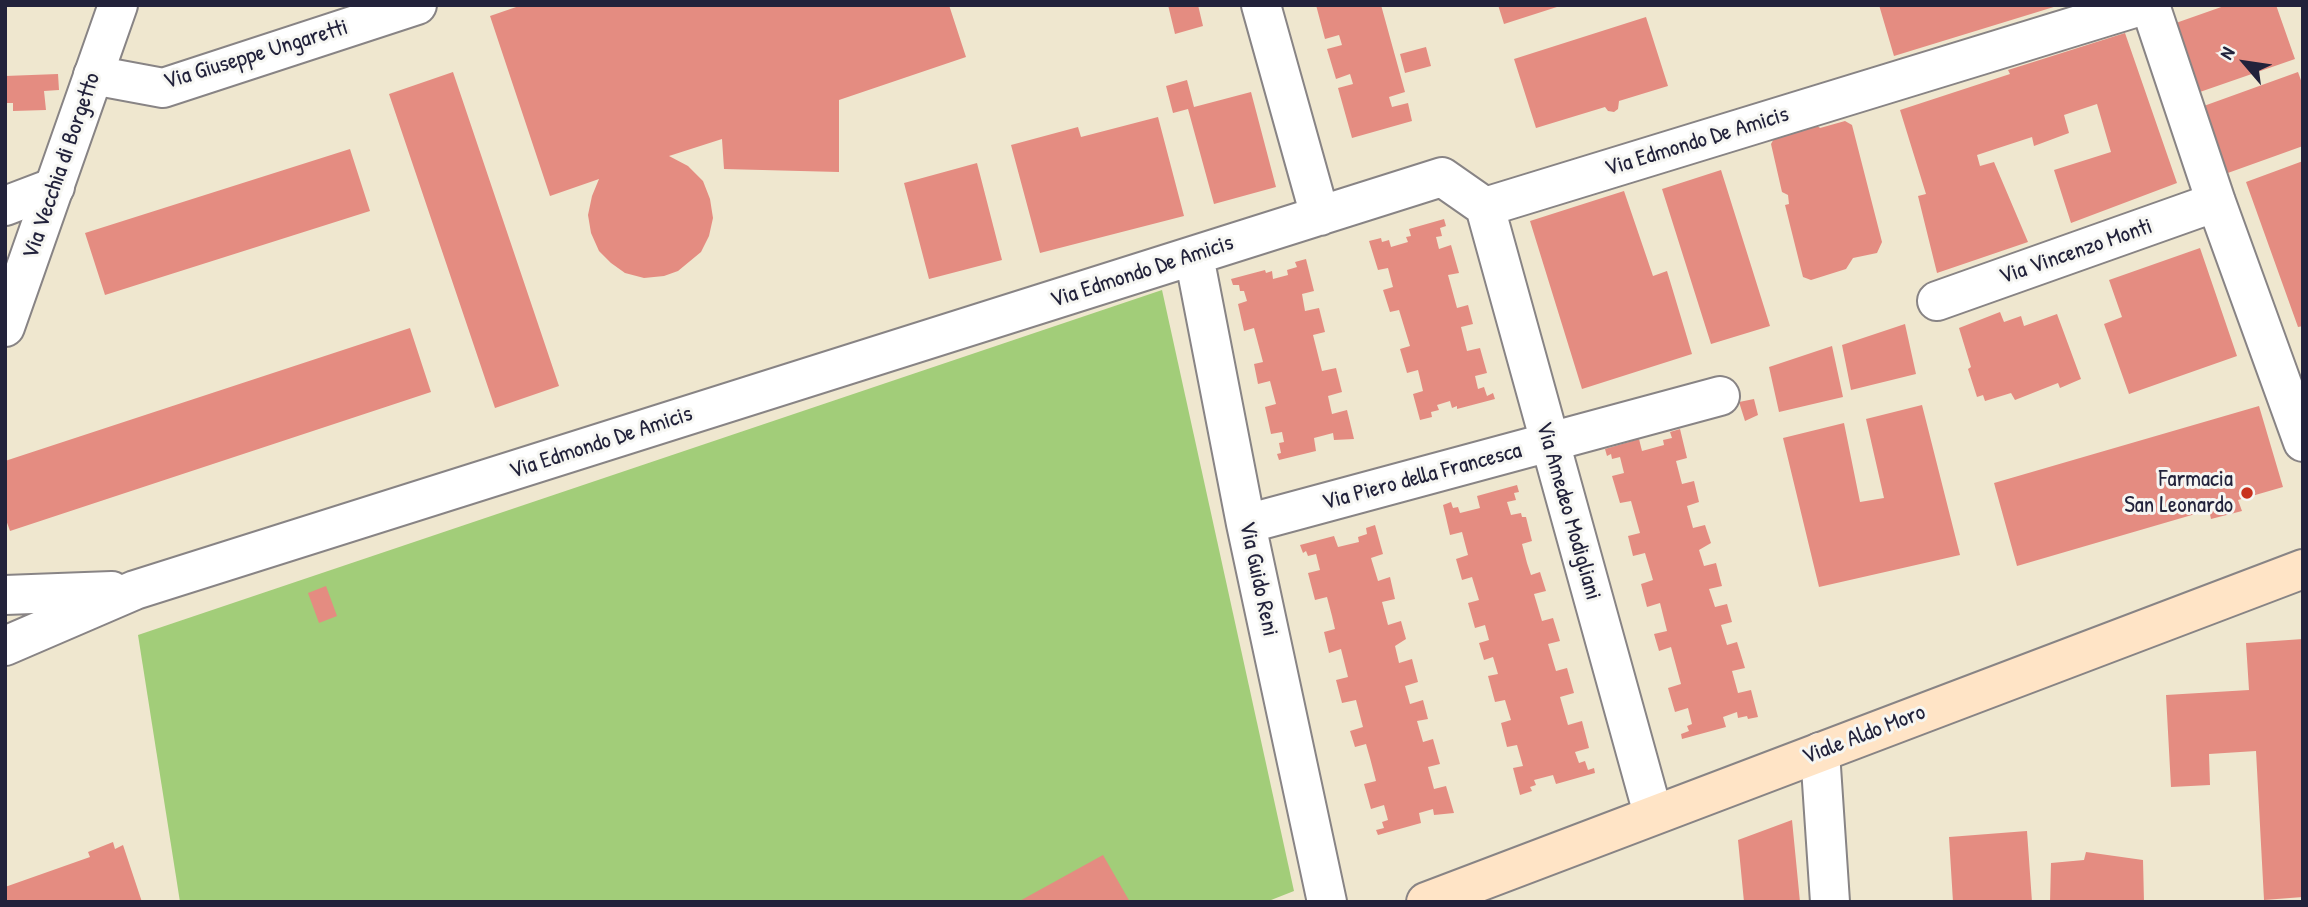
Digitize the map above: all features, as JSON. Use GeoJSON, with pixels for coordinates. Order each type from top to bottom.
{"type":"FeatureCollection","features":[{"type":"Feature","properties":{"kind":"main road","name":"Viale Aldo Moro"},"geometry":{"type":"LineString","coordinates":[[1426,902],[2303,569]]}},
{"type":"Feature","properties":{"kind":"street","name":"Via Vecchia di Borgetto"},"geometry":{"type":"LineString","coordinates":[[5,327],[118,5]]}},
{"type":"Feature","properties":{"kind":"street","name":"Via Giuseppe Ungaretti"},"geometry":{"type":"LineString","coordinates":[[93,75],[163,88],[417,5]]}},
{"type":"Feature","properties":{"kind":"street"},"geometry":{"type":"LineString","coordinates":[[1261,5],[1320,216]]}},
{"type":"Feature","properties":{"kind":"street","name":"Via Edmondo De Amicis"},"geometry":{"type":"LineString","coordinates":[[135,590],[1442,177],[1485,206],[2144,5]]}},
{"type":"Feature","properties":{"kind":"street"},"geometry":{"type":"LineString","coordinates":[[2150,5],[2216,202],[2303,442]]}},
{"type":"Feature","properties":{"kind":"street"},"geometry":{"type":"LineString","coordinates":[[5,206],[55,187]]}},
{"type":"Feature","properties":{"kind":"street","name":"Via Vincenzo Monti"},"geometry":{"type":"LineString","coordinates":[[1937,301],[2216,202]]}},
{"type":"Feature","properties":{"kind":"street","name":"Via Amedeo Modigliani"},"geometry":{"type":"LineString","coordinates":[[1485,206],[1653,814]]}},
{"type":"Feature","properties":{"kind":"street","name":"Via Guido Reni"},"geometry":{"type":"LineString","coordinates":[[1194,256],[1246,524],[1327,902]]}},
{"type":"Feature","properties":{"kind":"street","name":"Via Piero della Francesca"},"geometry":{"type":"LineString","coordinates":[[1246,524],[1720,396]]}},
{"type":"Feature","properties":{"kind":"street"},"geometry":{"type":"LineString","coordinates":[[5,595],[135,590]]}},
{"type":"Feature","properties":{"kind":"street"},"geometry":{"type":"LineString","coordinates":[[5,646],[135,590]]}},
{"type":"Feature","properties":{"kind":"street"},"geometry":{"type":"LineString","coordinates":[[1820,752],[1830,902]]}},
{"type":"Feature","properties":{"kind":"green space"},"geometry":{"type":"Polygon","coordinates":[[[1162,290],[1294,891],[1266,902],[180,902],[138,635],[1162,290]]]}},
{"type":"Feature","properties":{"kind":"building"},"geometry":{"type":"Polygon","coordinates":[[[522,5],[949,5],[966,57],[839,100],[839,172],[724,169],[722,139],[669,156],[688,166],[703,181],[713,218],[709,236],[701,252],[678,271],[644,278],[625,273],[599,251],[591,233],[588,215],[599,179],[550,196],[490,16],[522,5]]]}},
{"type":"Feature","properties":{"kind":"building"},"geometry":{"type":"Polygon","coordinates":[[[1168,5],[1198,5],[1203,26],[1175,34],[1168,5]]]}},
{"type":"Feature","properties":{"kind":"building"},"geometry":{"type":"Polygon","coordinates":[[[1316,5],[1381,5],[1405,92],[1389,97],[1392,107],[1408,103],[1412,121],[1352,138],[1338,88],[1353,84],[1350,74],[1336,79],[1327,49],[1342,45],[1339,35],[1325,39],[1316,5]]]}},
{"type":"Feature","properties":{"kind":"building"},"geometry":{"type":"Polygon","coordinates":[[[1498,5],[1560,5],[1560,6],[1504,24],[1498,5]]]}},
{"type":"Feature","properties":{"kind":"building"},"geometry":{"type":"Polygon","coordinates":[[[1879,5],[2057,5],[2057,6],[1894,56],[1879,5]]]}},
{"type":"Feature","properties":{"kind":"building"},"geometry":{"type":"Polygon","coordinates":[[[2227,5],[2276,5],[2295,59],[2197,93],[2173,24],[2227,5]]]}},
{"type":"Feature","properties":{"kind":"building"},"geometry":{"type":"Polygon","coordinates":[[[1646,17],[1668,86],[1619,101],[1618,109],[1614,112],[1605,107],[1536,128],[1514,59],[1646,17]]]}},
{"type":"Feature","properties":{"kind":"building"},"geometry":{"type":"Polygon","coordinates":[[[2125,33],[2177,183],[2071,223],[2054,170],[2111,152],[2097,104],[2064,115],[2069,133],[2034,146],[2032,137],[1977,155],[1980,166],[1994,162],[2028,242],[1937,273],[1918,196],[1926,194],[1900,110],[2010,74],[2008,70],[2125,33]]]}},
{"type":"Feature","properties":{"kind":"building"},"geometry":{"type":"Polygon","coordinates":[[[1426,47],[1431,66],[1405,73],[1400,54],[1426,47]]]}},
{"type":"Feature","properties":{"kind":"building"},"geometry":{"type":"Polygon","coordinates":[[[453,72],[559,386],[495,408],[389,94],[453,72]]]}},
{"type":"Feature","properties":{"kind":"building"},"geometry":{"type":"Polygon","coordinates":[[[2298,72],[2303,86],[2303,146],[2225,174],[2201,107],[2298,72]]]}},
{"type":"Feature","properties":{"kind":"building"},"geometry":{"type":"Polygon","coordinates":[[[58,74],[59,90],[44,91],[46,110],[13,111],[13,103],[5,103],[5,76],[58,74]]]}},
{"type":"Feature","properties":{"kind":"building"},"geometry":{"type":"Polygon","coordinates":[[[1187,80],[1194,107],[1251,92],[1276,187],[1214,204],[1188,109],[1173,113],[1166,86],[1187,80]]]}},
{"type":"Feature","properties":{"kind":"building"},"geometry":{"type":"Polygon","coordinates":[[[1158,117],[1184,216],[1040,253],[1011,145],[1078,127],[1081,137],[1158,117]]]}},
{"type":"Feature","properties":{"kind":"building"},"geometry":{"type":"Polygon","coordinates":[[[1845,121],[1852,125],[1882,242],[1877,253],[1853,258],[1846,269],[1811,280],[1803,277],[1785,205],[1789,204],[1788,195],[1782,192],[1771,144],[1776,135],[1815,124],[1820,128],[1845,121]]]}},
{"type":"Feature","properties":{"kind":"building"},"geometry":{"type":"Polygon","coordinates":[[[350,149],[370,211],[105,295],[85,233],[350,149]]]}},
{"type":"Feature","properties":{"kind":"building"},"geometry":{"type":"Polygon","coordinates":[[[2303,161],[2303,326],[2298,327],[2246,182],[2303,161]]]}},
{"type":"Feature","properties":{"kind":"building"},"geometry":{"type":"Polygon","coordinates":[[[977,163],[1002,260],[929,279],[904,183],[977,163]]]}},
{"type":"Feature","properties":{"kind":"building"},"geometry":{"type":"Polygon","coordinates":[[[1721,170],[1770,326],[1711,344],[1662,189],[1721,170]]]}},
{"type":"Feature","properties":{"kind":"building"},"geometry":{"type":"Polygon","coordinates":[[[1624,191],[1653,276],[1667,271],[1692,354],[1582,389],[1530,221],[1624,191]]]}},
{"type":"Feature","properties":{"kind":"building"},"geometry":{"type":"Polygon","coordinates":[[[1444,219],[1446,226],[1440,228],[1442,236],[1436,237],[1439,249],[1451,245],[1459,273],[1448,275],[1457,308],[1468,305],[1473,324],[1461,327],[1467,351],[1480,348],[1487,373],[1475,376],[1478,389],[1484,387],[1487,396],[1493,393],[1495,399],[1457,409],[1457,406],[1452,408],[1450,401],[1437,405],[1439,410],[1431,412],[1432,417],[1420,420],[1413,394],[1423,391],[1418,370],[1407,373],[1400,349],[1410,346],[1399,310],[1390,312],[1383,290],[1393,287],[1388,268],[1378,270],[1369,241],[1381,238],[1382,242],[1389,240],[1391,247],[1408,242],[1406,237],[1411,236],[1409,229],[1444,219]]]}},
{"type":"Feature","properties":{"kind":"building"},"geometry":{"type":"Polygon","coordinates":[[[2200,248],[2237,356],[2129,394],[2104,324],[2122,317],[2109,280],[2200,248]]]}},
{"type":"Feature","properties":{"kind":"building"},"geometry":{"type":"Polygon","coordinates":[[[1306,259],[1314,291],[1302,294],[1305,311],[1319,308],[1325,332],[1313,335],[1322,371],[1336,368],[1342,392],[1328,396],[1332,414],[1347,410],[1354,439],[1334,440],[1333,433],[1314,438],[1316,451],[1279,460],[1279,443],[1284,442],[1282,432],[1271,434],[1265,407],[1276,404],[1270,381],[1258,384],[1254,364],[1263,362],[1254,328],[1244,331],[1238,304],[1247,301],[1244,291],[1240,291],[1239,285],[1233,285],[1231,279],[1265,270],[1266,273],[1272,271],[1273,279],[1288,275],[1287,270],[1297,267],[1295,262],[1306,259]]]}},
{"type":"Feature","properties":{"kind":"building"},"geometry":{"type":"Polygon","coordinates":[[[2000,312],[2004,322],[2021,316],[2024,326],[2057,314],[2081,379],[2060,388],[2058,383],[2015,400],[2011,393],[1985,401],[1983,395],[1977,397],[1959,328],[2000,312]]]}},
{"type":"Feature","properties":{"kind":"building"},"geometry":{"type":"Polygon","coordinates":[[[1905,324],[1916,374],[1851,390],[1842,345],[1905,324]]]}},
{"type":"Feature","properties":{"kind":"building"},"geometry":{"type":"Polygon","coordinates":[[[410,328],[431,392],[10,531],[5,517],[5,461],[410,328]]]}},
{"type":"Feature","properties":{"kind":"building"},"geometry":{"type":"Polygon","coordinates":[[[1832,346],[1843,397],[1779,412],[1769,367],[1832,346]]]}},
{"type":"Feature","properties":{"kind":"building"},"geometry":{"type":"Polygon","coordinates":[[[1754,399],[1758,415],[1745,421],[1739,402],[1754,399]]]}},
{"type":"Feature","properties":{"kind":"building"},"geometry":{"type":"Polygon","coordinates":[[[1922,405],[1960,555],[1819,587],[1783,438],[1844,423],[1860,502],[1884,498],[1866,419],[1922,405]]]}},
{"type":"Feature","properties":{"kind":"building"},"geometry":{"type":"Polygon","coordinates":[[[2259,406],[2283,487],[2238,500],[2242,511],[2211,519],[2209,510],[2017,566],[1994,483],[2259,406]]]}},
{"type":"Feature","properties":{"kind":"building"},"geometry":{"type":"Polygon","coordinates":[[[1680,429],[1687,458],[1676,461],[1682,484],[1694,481],[1699,502],[1687,506],[1693,528],[1705,525],[1711,543],[1699,550],[1704,566],[1716,563],[1722,586],[1709,589],[1715,607],[1727,604],[1732,622],[1721,625],[1727,645],[1737,642],[1745,668],[1732,671],[1738,693],[1751,690],[1758,717],[1738,718],[1737,712],[1723,717],[1726,727],[1682,739],[1681,734],[1689,731],[1687,726],[1692,724],[1688,708],[1675,712],[1668,688],[1681,684],[1671,647],[1659,651],[1654,634],[1667,631],[1660,603],[1647,607],[1641,584],[1653,580],[1645,553],[1633,556],[1628,536],[1640,533],[1631,501],[1620,503],[1612,476],[1624,473],[1620,457],[1612,459],[1611,454],[1607,456],[1605,449],[1639,439],[1642,451],[1664,445],[1663,440],[1672,438],[1670,432],[1680,429]]]}},
{"type":"Feature","properties":{"kind":"building"},"geometry":{"type":"Polygon","coordinates":[[[1517,485],[1519,492],[1514,493],[1516,500],[1507,502],[1511,515],[1521,513],[1522,517],[1526,517],[1532,541],[1522,544],[1527,563],[1531,575],[1540,572],[1546,591],[1534,594],[1542,621],[1553,618],[1560,641],[1548,644],[1556,671],[1567,668],[1574,693],[1560,697],[1568,725],[1582,721],[1589,748],[1575,752],[1579,763],[1585,761],[1588,770],[1594,768],[1595,773],[1556,784],[1553,775],[1534,780],[1536,785],[1530,787],[1532,791],[1520,795],[1513,768],[1523,766],[1517,745],[1507,747],[1501,723],[1511,720],[1505,700],[1495,702],[1488,676],[1498,674],[1493,657],[1484,660],[1479,643],[1489,640],[1485,625],[1475,628],[1468,603],[1479,600],[1472,577],[1462,580],[1456,559],[1468,555],[1462,532],[1450,535],[1443,505],[1451,502],[1453,508],[1458,507],[1460,513],[1480,508],[1477,496],[1517,485]]]}},
{"type":"Feature","properties":{"kind":"building"},"geometry":{"type":"Polygon","coordinates":[[[1375,525],[1383,554],[1371,558],[1378,581],[1390,577],[1395,599],[1382,602],[1388,625],[1401,621],[1406,639],[1395,646],[1399,663],[1412,659],[1418,682],[1405,686],[1410,704],[1423,700],[1428,719],[1417,721],[1423,742],[1433,739],[1440,764],[1428,767],[1434,789],[1446,786],[1454,813],[1434,815],[1433,809],[1419,813],[1421,823],[1378,835],[1376,830],[1384,828],[1382,822],[1388,820],[1384,805],[1371,809],[1364,784],[1376,781],[1366,744],[1355,747],[1350,731],[1363,727],[1356,700],[1342,703],[1336,680],[1348,677],[1341,649],[1329,653],[1324,632],[1335,629],[1332,616],[1327,597],[1315,600],[1308,573],[1320,570],[1316,554],[1308,556],[1306,551],[1303,553],[1300,545],[1334,536],[1338,547],[1359,542],[1358,537],[1367,534],[1366,528],[1375,525]]]}},
{"type":"Feature","properties":{"kind":"building"},"geometry":{"type":"Polygon","coordinates":[[[326,586],[337,616],[319,623],[308,593],[326,586]]]}},
{"type":"Feature","properties":{"kind":"building"},"geometry":{"type":"Polygon","coordinates":[[[2303,639],[2303,897],[2264,900],[2256,751],[2209,754],[2210,785],[2171,787],[2166,695],[2249,690],[2246,643],[2303,639]]]}},
{"type":"Feature","properties":{"kind":"building"},"geometry":{"type":"Polygon","coordinates":[[[1792,820],[1800,902],[1744,902],[1738,840],[1792,820]]]}},
{"type":"Feature","properties":{"kind":"building"},"geometry":{"type":"Polygon","coordinates":[[[2027,831],[2032,902],[1953,902],[1949,837],[2027,831]]]}},
{"type":"Feature","properties":{"kind":"building"},"geometry":{"type":"Polygon","coordinates":[[[113,842],[115,849],[123,845],[142,902],[5,902],[5,887],[90,857],[88,852],[113,842]]]}},
{"type":"Feature","properties":{"kind":"building"},"geometry":{"type":"Polygon","coordinates":[[[2086,852],[2143,860],[2144,902],[2050,902],[2051,863],[2084,860],[2086,852]]]}},
{"type":"Feature","properties":{"kind":"building"},"geometry":{"type":"Polygon","coordinates":[[[1103,855],[1130,902],[1018,902],[1025,898],[1103,855]]]}},
{"type":"Feature","properties":{"kind":"place","name":"Farmacia San Leonardo"},"geometry":{"type":"Point","coordinates":[2247,493]}}]}
